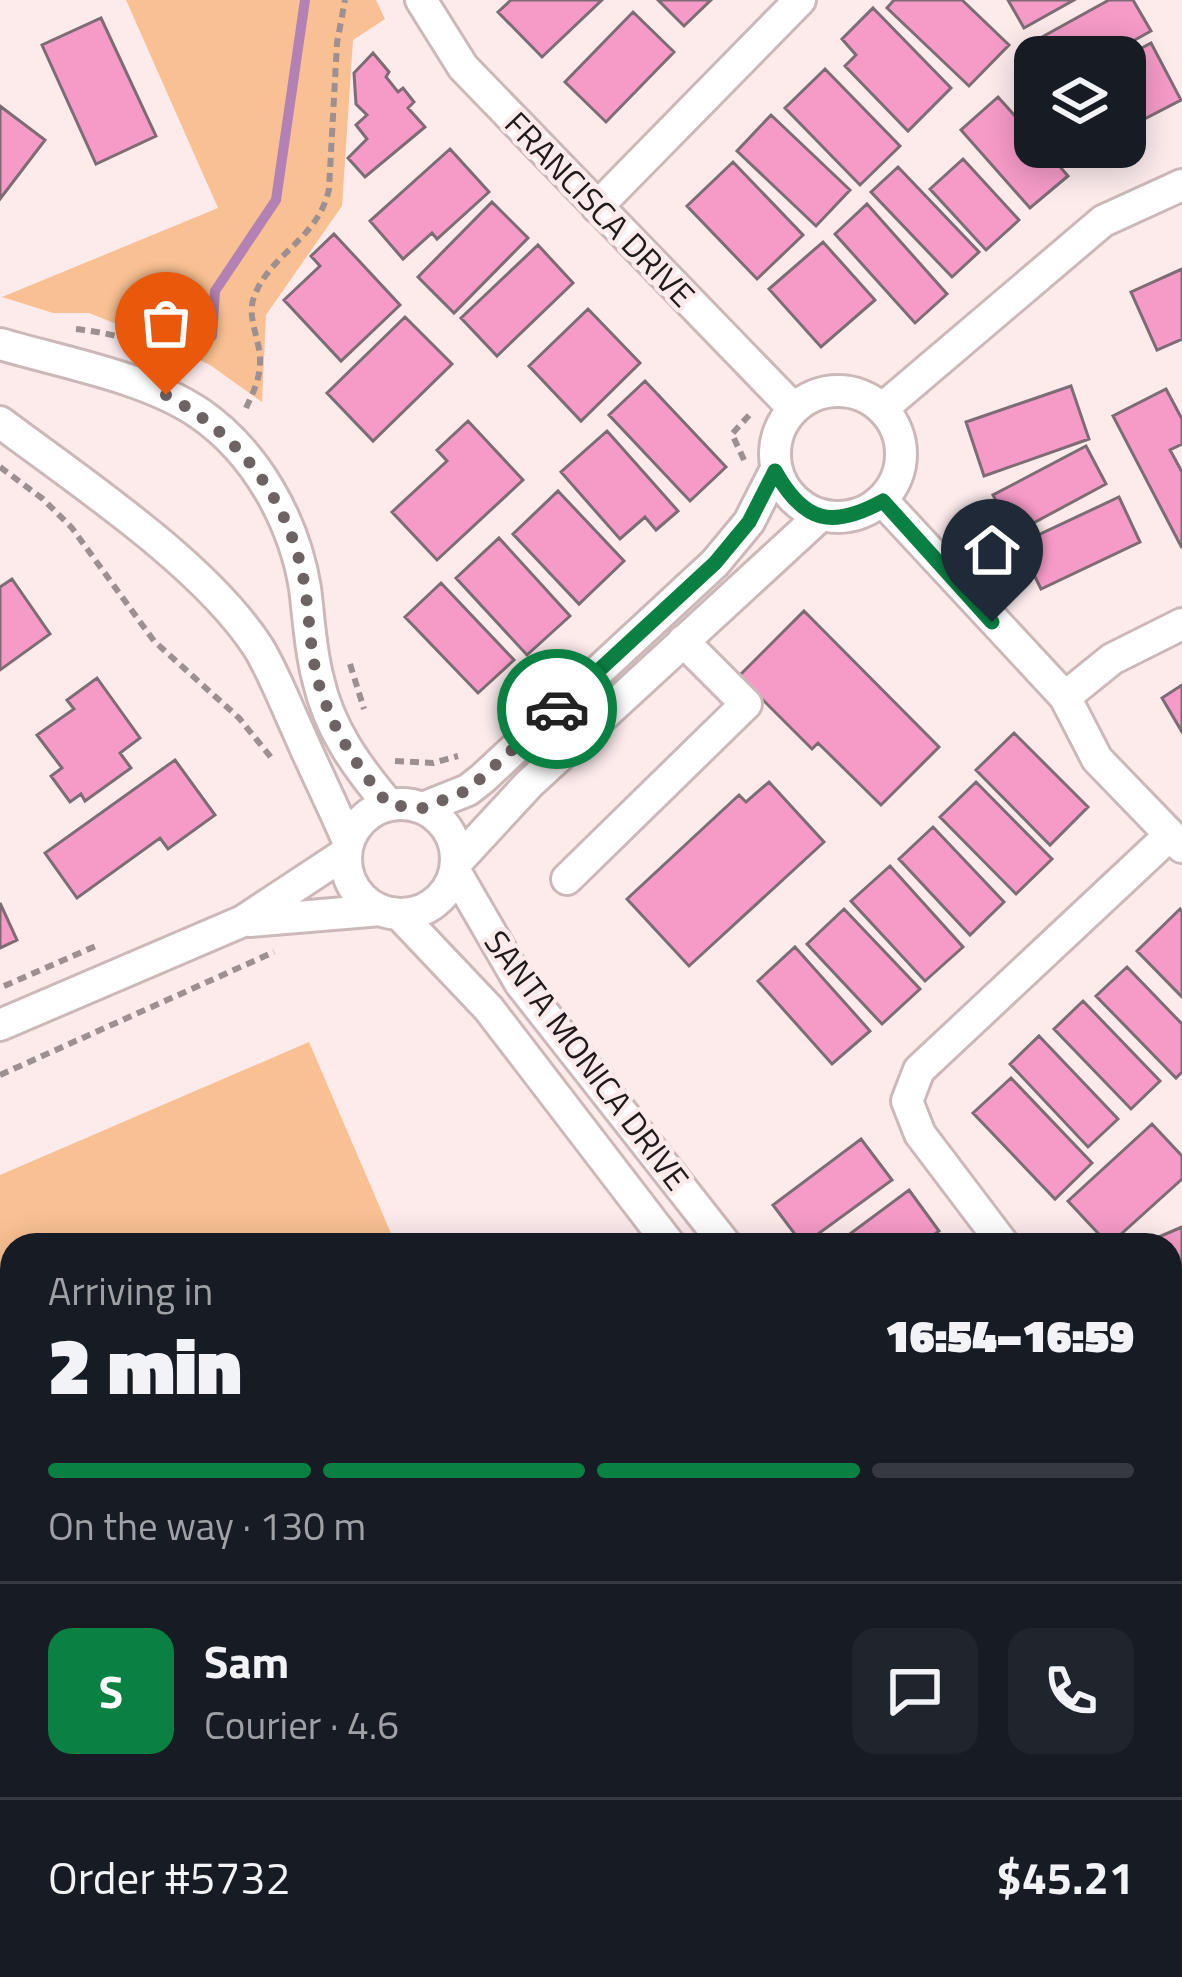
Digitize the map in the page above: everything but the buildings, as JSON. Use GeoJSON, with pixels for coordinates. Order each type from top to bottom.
{"type":"FeatureCollection","features":[{"type":"Feature","properties":{"kind":"street","name":"FRANCISCA DRIVE"},"geometry":{"type":"LineString","coordinates":[[421,0],[463,68],[784,397]]}},
{"type":"Feature","properties":{"kind":"street"},"geometry":{"type":"LineString","coordinates":[[597,207],[800,0]]}},
{"type":"Feature","properties":{"kind":"street"},"geometry":{"type":"LineString","coordinates":[[883,408],[1103,221],[1182,185]]}},
{"type":"Feature","properties":{"kind":"street"},"geometry":{"type":"LineString","coordinates":[[0,344],[166,395],[198,412],[254,466],[292,538],[304,584],[318,682],[332,721],[352,760],[389,805]]}},
{"type":"Feature","properties":{"kind":"street"},"geometry":{"type":"LineString","coordinates":[[0,1025],[243,922],[347,847],[360,822],[389,805],[423,808],[468,790],[715,563],[749,522],[775,471],[775,437],[784,397],[854,392],[883,408],[897,429],[902,455],[897,479],[883,501],[853,517],[820,516],[791,500],[775,471]]}},
{"type":"Feature","properties":{"kind":"street"},"geometry":{"type":"LineString","coordinates":[[0,422],[211,591],[239,624],[258,648],[277,686],[347,847],[354,886],[365,900],[390,912]]}},
{"type":"Feature","properties":{"kind":"street"},"geometry":{"type":"LineString","coordinates":[[883,501],[1065,697],[1097,758],[1176,841],[920,1070],[907,1101],[920,1134],[995,1233]]}},
{"type":"Feature","properties":{"kind":"street"},"geometry":{"type":"LineString","coordinates":[[243,922],[418,911],[435,902],[448,888],[455,867],[529,784],[820,516]]}},
{"type":"Feature","properties":{"kind":"street"},"geometry":{"type":"LineString","coordinates":[[1065,697],[1112,659],[1182,624]]}},
{"type":"Feature","properties":{"kind":"street"},"geometry":{"type":"LineString","coordinates":[[566,878],[746,704],[683,641]]}},
{"type":"Feature","properties":{"kind":"street"},"geometry":{"type":"LineString","coordinates":[[423,808],[448,830],[455,867]]}},
{"type":"Feature","properties":{"kind":"street","name":"SANTA MONICA DRIVE"},"geometry":{"type":"LineString","coordinates":[[455,867],[520,982],[717,1233]]}},
{"type":"Feature","properties":{"kind":"street","name":"SANTA MONICA DRIVE"},"geometry":{"type":"LineString","coordinates":[[390,912],[489,1010],[661,1233]]}},
{"type":"Feature","properties":{"kind":"path"},"geometry":{"type":"LineString","coordinates":[[246,408],[260,364],[252,300],[325,210],[345,0]]}},
{"type":"Feature","properties":{"kind":"path"},"geometry":{"type":"LineString","coordinates":[[66,328],[121,334],[193,372]]}},
{"type":"Feature","properties":{"kind":"path"},"geometry":{"type":"LineString","coordinates":[[743,478],[745,462],[732,434],[784,397]]}},
{"type":"Feature","properties":{"kind":"path"},"geometry":{"type":"LineString","coordinates":[[0,467],[72,528],[154,641],[239,718],[279,771]]}},
{"type":"Feature","properties":{"kind":"path"},"geometry":{"type":"LineString","coordinates":[[347,656],[365,710]]}},
{"type":"Feature","properties":{"kind":"path"},"geometry":{"type":"LineString","coordinates":[[382,747],[394,760],[409,765],[460,755],[487,739],[503,759]]}},
{"type":"Feature","properties":{"kind":"path"},"geometry":{"type":"LineString","coordinates":[[0,1075],[280,950]]}},
{"type":"Feature","properties":{"kind":"shaded area"},"geometry":{"type":"Polygon","coordinates":[[[126,0],[376,0],[385,19],[353,40],[342,206],[266,315],[262,402],[210,365],[164,343],[89,313],[53,313],[2,297],[218,208],[126,0]]]}},
{"type":"Feature","properties":{"kind":"shaded area"},"geometry":{"type":"Polygon","coordinates":[[[309,1042],[391,1233],[0,1233],[0,1175],[309,1042]]]}},
{"type":"Feature","properties":{"kind":"waterway"},"geometry":{"type":"LineString","coordinates":[[212,336],[215,291],[276,200],[305,0]]}},
{"type":"Feature","properties":{"kind":"way so far"},"geometry":{"type":"LineString","coordinates":[[166,395],[198,412],[225,435],[254,466],[276,501],[304,584],[318,682],[332,721],[352,760],[389,805],[423,808],[468,790],[557,709]]}},
{"type":"Feature","properties":{"kind":"route"},"geometry":{"type":"LineString","coordinates":[[557,709],[715,563],[749,522],[775,471],[791,500],[820,516],[853,517],[883,501],[992,622]]}}]}
